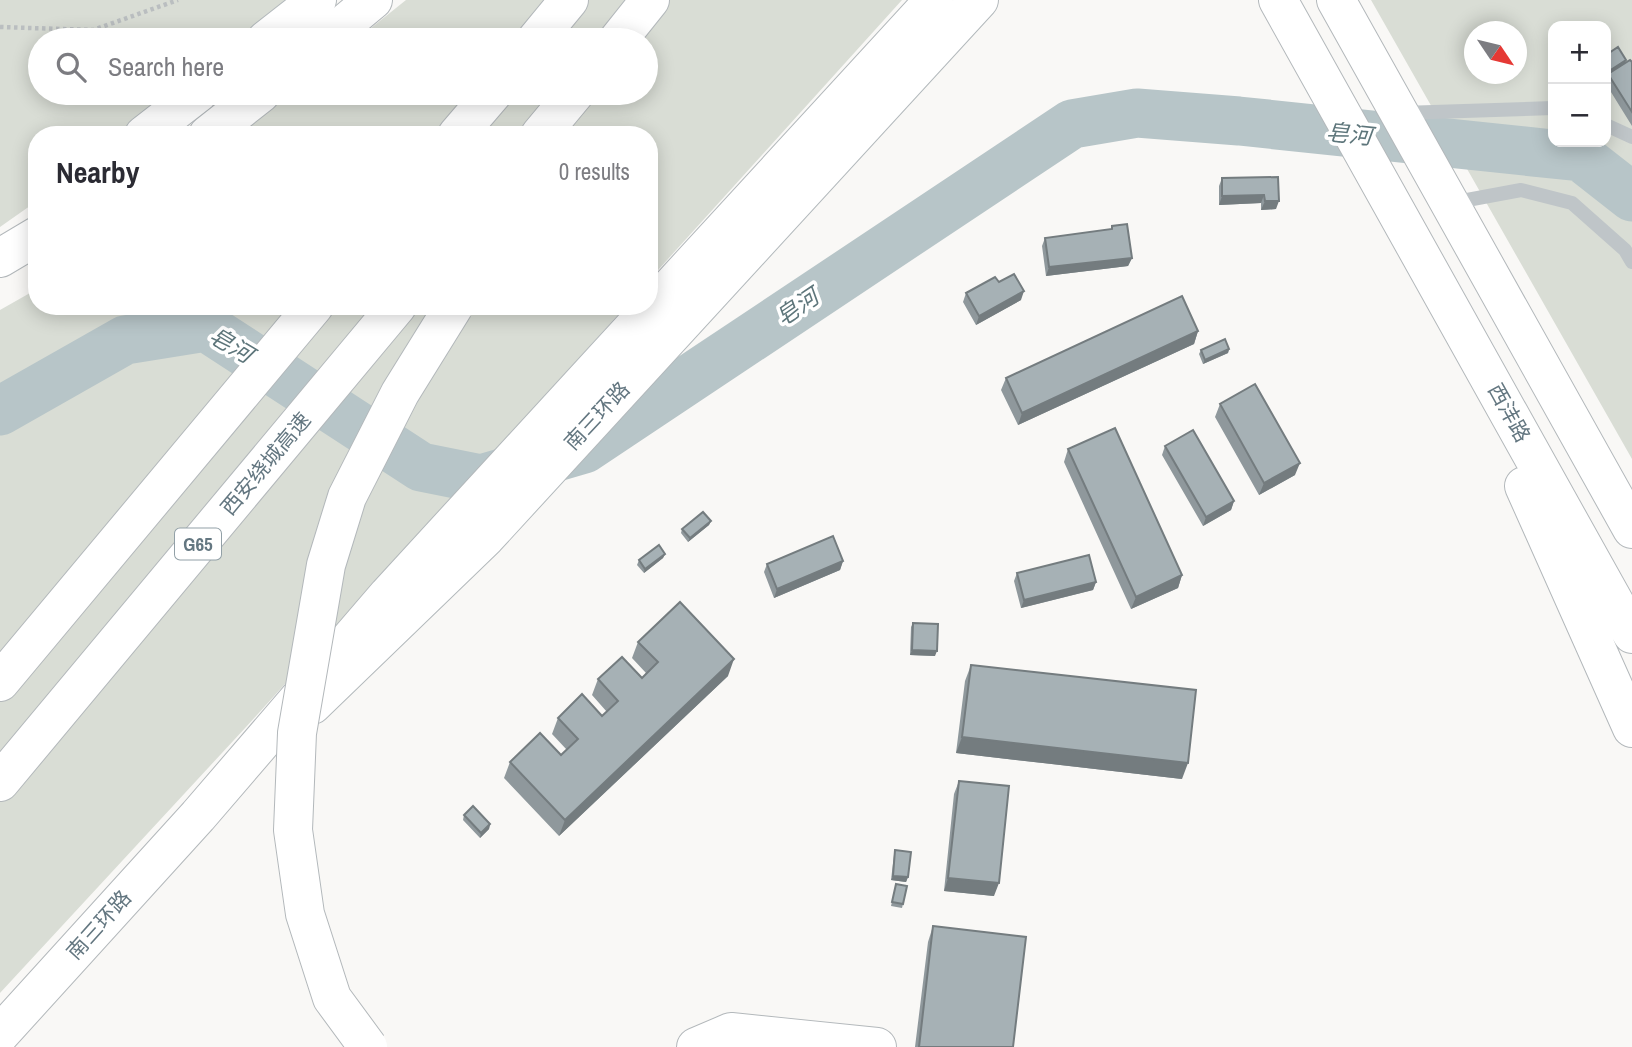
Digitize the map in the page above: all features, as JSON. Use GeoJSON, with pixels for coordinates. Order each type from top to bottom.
{"type":"FeatureCollection","features":[{"type":"Feature","properties":{"kind":"main road"},"geometry":{"type":"LineString","coordinates":[[281,28],[317,0]]}},
{"type":"Feature","properties":{"kind":"main road"},"geometry":{"type":"LineString","coordinates":[[339,28],[373,0]]}},
{"type":"Feature","properties":{"kind":"main road"},"geometry":{"type":"LineString","coordinates":[[547,28],[569,0]]}},
{"type":"Feature","properties":{"kind":"main road"},"geometry":{"type":"LineString","coordinates":[[628,28],[650,0]]}},
{"type":"Feature","properties":{"kind":"main road","name":"南三环路"},"geometry":{"type":"LineString","coordinates":[[658,301],[934,0]]}},
{"type":"Feature","properties":{"kind":"main road","name":"南三环路"},"geometry":{"type":"LineString","coordinates":[[198,816],[486,537],[979,0]]}},
{"type":"Feature","properties":{"kind":"main road","name":"西沣路"},"geometry":{"type":"LineString","coordinates":[[1278,0],[1632,634]]}},
{"type":"Feature","properties":{"kind":"main road"},"geometry":{"type":"LineString","coordinates":[[1336,0],[1632,530]]}},
{"type":"Feature","properties":{"kind":"main road"},"geometry":{"type":"LineString","coordinates":[[156,126],[183,105]]}},
{"type":"Feature","properties":{"kind":"main road"},"geometry":{"type":"LineString","coordinates":[[219,126],[246,105]]}},
{"type":"Feature","properties":{"kind":"main road"},"geometry":{"type":"LineString","coordinates":[[465,126],[483,105]]}},
{"type":"Feature","properties":{"kind":"main road"},"geometry":{"type":"LineString","coordinates":[[548,126],[565,105]]}},
{"type":"Feature","properties":{"kind":"main road"},"geometry":{"type":"LineString","coordinates":[[564,126],[577,105]]}},
{"type":"Feature","properties":{"kind":"main road"},"geometry":{"type":"LineString","coordinates":[[0,247],[28,225]]}},
{"type":"Feature","properties":{"kind":"main road"},"geometry":{"type":"LineString","coordinates":[[0,258],[28,241]]}},
{"type":"Feature","properties":{"kind":"main road"},"geometry":{"type":"LineString","coordinates":[[1419,251],[1632,727]]}},
{"type":"Feature","properties":{"kind":"main road"},"geometry":{"type":"LineString","coordinates":[[0,682],[306,315]]}},
{"type":"Feature","properties":{"kind":"main road","name":"西安绕城高速"},"geometry":{"type":"LineString","coordinates":[[0,782],[389,315]]}},
{"type":"Feature","properties":{"kind":"main road"},"geometry":{"type":"LineString","coordinates":[[368,1047],[332,998],[305,914],[293,830],[297,733],[326,565],[347,497],[400,393],[448,315]]}},
{"type":"Feature","properties":{"kind":"main road","name":"南三环路"},"geometry":{"type":"LineString","coordinates":[[0,1034],[198,816],[388,595],[645,315]]}},
{"type":"Feature","properties":{"kind":"main road"},"geometry":{"type":"LineString","coordinates":[[696,1047],[731,1032],[877,1047]]}},
{"type":"Feature","properties":{"kind":"lane"},"geometry":{"type":"LineString","coordinates":[[1400,113],[1548,108]]}},
{"type":"Feature","properties":{"kind":"lane"},"geometry":{"type":"LineString","coordinates":[[1611,127],[1632,137]]}},
{"type":"Feature","properties":{"kind":"lane"},"geometry":{"type":"LineString","coordinates":[[1450,204],[1521,190],[1572,204],[1625,250],[1632,262]]}},
{"type":"Feature","properties":{"kind":"path"},"geometry":{"type":"LineString","coordinates":[[99,28],[178,0]]}},
{"type":"Feature","properties":{"kind":"path"},"geometry":{"type":"LineString","coordinates":[[0,27],[31,28]]}},
{"type":"Feature","properties":{"kind":"shaded area"},"geometry":{"type":"Polygon","coordinates":[[[0,0],[288,0],[254,28],[28,28],[28,105],[161,105],[135,126],[28,126],[28,207],[0,227],[0,0]]]}},
{"type":"Feature","properties":{"kind":"shaded area"},"geometry":{"type":"Polygon","coordinates":[[[406,0],[902,0],[658,270],[658,126],[250,126],[276,105],[658,105],[658,28],[371,28],[406,0]]]}},
{"type":"Feature","properties":{"kind":"shaded area"},"geometry":{"type":"Polygon","coordinates":[[[1371,0],[1632,0],[1632,459],[1371,0]]]}},
{"type":"Feature","properties":{"kind":"shaded area"},"geometry":{"type":"Polygon","coordinates":[[[28,294],[28,315],[618,315],[246,727],[0,993],[0,310],[28,294]]]}},
{"type":"Feature","properties":{"kind":"building"},"geometry":{"type":"Polygon","coordinates":[[[1618,47],[1626,60],[1611,70],[1611,52],[1618,47]]]}},
{"type":"Feature","properties":{"kind":"building"},"geometry":{"type":"Polygon","coordinates":[[[1630,60],[1632,62],[1632,112],[1611,79],[1611,72],[1630,60]]]}},
{"type":"Feature","properties":{"kind":"building"},"geometry":{"type":"Polygon","coordinates":[[[1278,177],[1279,201],[1265,201],[1264,195],[1222,196],[1222,178],[1278,177]]]}},
{"type":"Feature","properties":{"kind":"building"},"geometry":{"type":"Polygon","coordinates":[[[1127,224],[1132,258],[1049,267],[1045,238],[1112,229],[1112,226],[1127,224]]]}},
{"type":"Feature","properties":{"kind":"building"},"geometry":{"type":"Polygon","coordinates":[[[1014,274],[1024,291],[979,316],[966,293],[995,277],[999,282],[1014,274]]]}},
{"type":"Feature","properties":{"kind":"building"},"geometry":{"type":"Polygon","coordinates":[[[1182,296],[1198,331],[1022,413],[1006,378],[1182,296]]]}},
{"type":"Feature","properties":{"kind":"building"},"geometry":{"type":"Polygon","coordinates":[[[1225,339],[1229,349],[1205,360],[1201,350],[1225,339]]]}},
{"type":"Feature","properties":{"kind":"building"},"geometry":{"type":"Polygon","coordinates":[[[1255,384],[1300,463],[1264,483],[1220,404],[1255,384]]]}},
{"type":"Feature","properties":{"kind":"building"},"geometry":{"type":"Polygon","coordinates":[[[1115,428],[1182,575],[1136,597],[1068,449],[1115,428]]]}},
{"type":"Feature","properties":{"kind":"building"},"geometry":{"type":"Polygon","coordinates":[[[1193,430],[1234,501],[1206,517],[1165,446],[1193,430]]]}},
{"type":"Feature","properties":{"kind":"building"},"geometry":{"type":"Polygon","coordinates":[[[703,512],[711,521],[690,538],[682,529],[703,512]]]}},
{"type":"Feature","properties":{"kind":"building"},"geometry":{"type":"Polygon","coordinates":[[[833,536],[843,561],[777,589],[767,564],[833,536]]]}},
{"type":"Feature","properties":{"kind":"building"},"geometry":{"type":"Polygon","coordinates":[[[659,545],[665,554],[645,569],[639,560],[659,545]]]}},
{"type":"Feature","properties":{"kind":"building"},"geometry":{"type":"Polygon","coordinates":[[[1089,555],[1096,582],[1024,600],[1017,573],[1089,555]]]}},
{"type":"Feature","properties":{"kind":"building"},"geometry":{"type":"Polygon","coordinates":[[[680,602],[734,659],[565,820],[510,762],[540,733],[561,755],[578,739],[558,718],[582,694],[602,716],[618,701],[598,679],[622,657],[642,678],[658,662],[638,642],[680,602]]]}},
{"type":"Feature","properties":{"kind":"building"},"geometry":{"type":"Polygon","coordinates":[[[913,623],[938,624],[937,651],[912,650],[913,623]]]}},
{"type":"Feature","properties":{"kind":"building"},"geometry":{"type":"Polygon","coordinates":[[[971,665],[1196,690],[1188,763],[962,737],[971,665]]]}},
{"type":"Feature","properties":{"kind":"building"},"geometry":{"type":"Polygon","coordinates":[[[959,781],[1009,786],[999,883],[948,878],[959,781]]]}},
{"type":"Feature","properties":{"kind":"building"},"geometry":{"type":"Polygon","coordinates":[[[473,806],[490,824],[481,833],[464,815],[473,806]]]}},
{"type":"Feature","properties":{"kind":"building"},"geometry":{"type":"Polygon","coordinates":[[[895,850],[911,852],[908,877],[893,876],[895,850]]]}},
{"type":"Feature","properties":{"kind":"building"},"geometry":{"type":"Polygon","coordinates":[[[896,884],[907,886],[903,904],[892,902],[896,884]]]}},
{"type":"Feature","properties":{"kind":"building"},"geometry":{"type":"Polygon","coordinates":[[[933,926],[1026,937],[1013,1047],[919,1047],[933,926]]]}},
{"type":"Feature","properties":{"kind":"waterway","name":"皂河"},"geometry":{"type":"LineString","coordinates":[[0,411],[125,340],[206,327],[421,467],[481,479],[584,449],[1072,124],[1137,113],[1581,157],[1632,197]]}}]}
